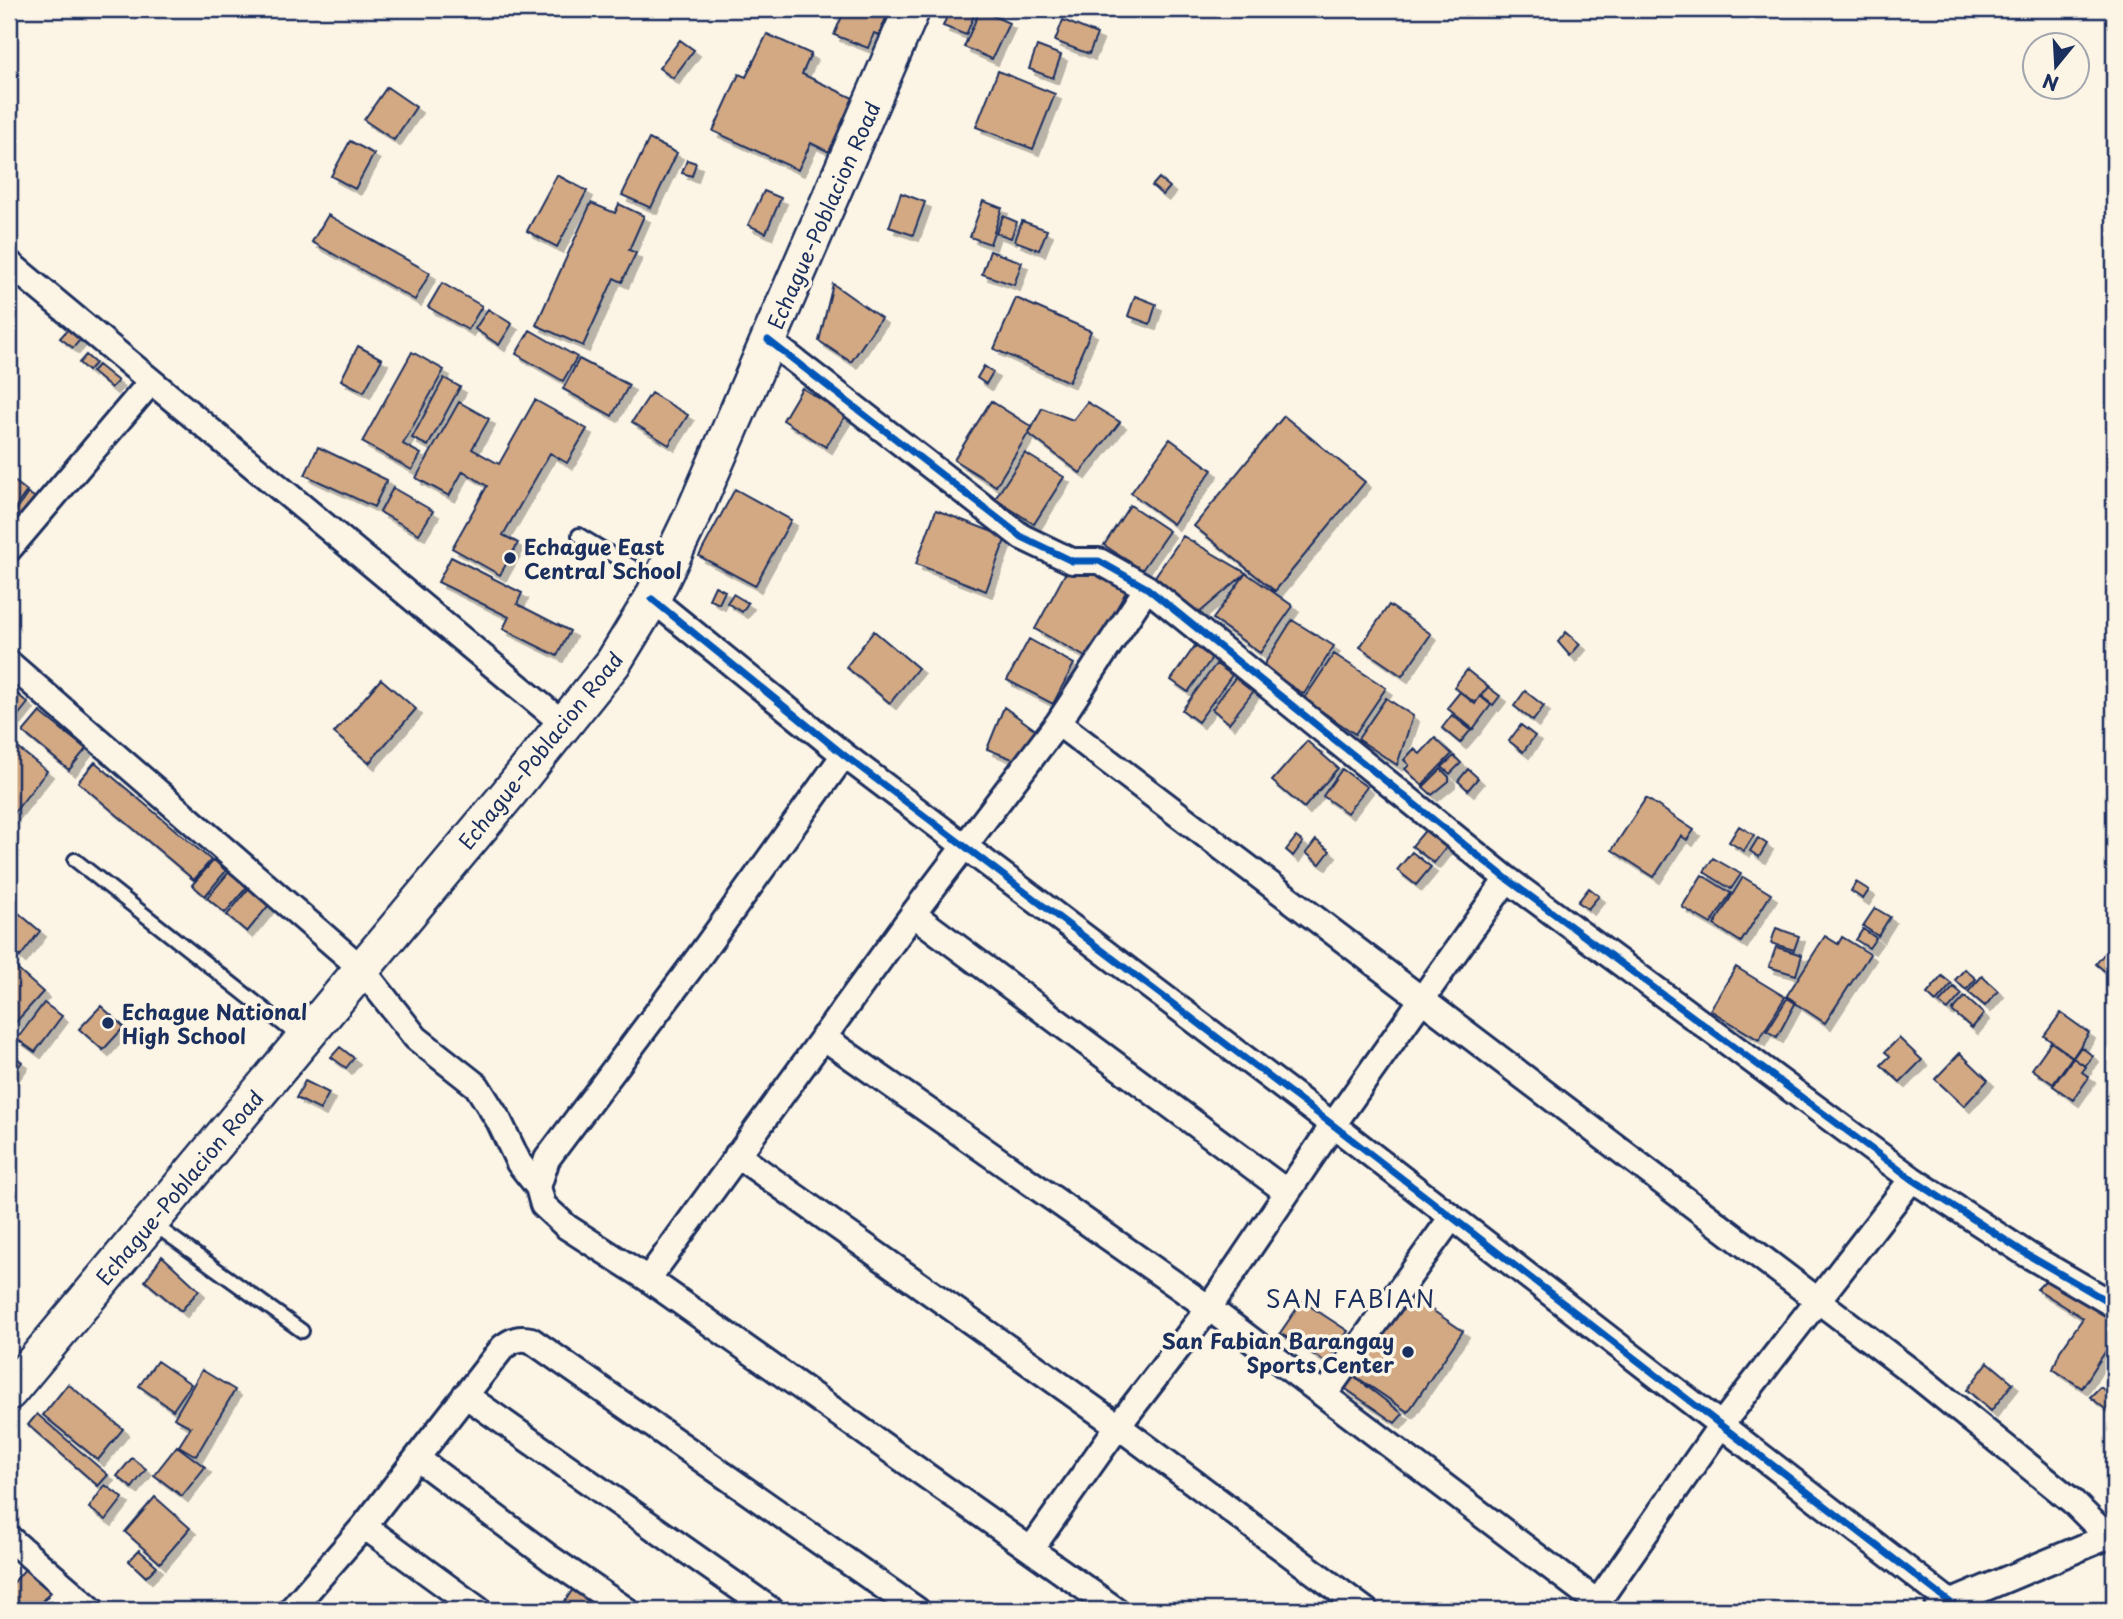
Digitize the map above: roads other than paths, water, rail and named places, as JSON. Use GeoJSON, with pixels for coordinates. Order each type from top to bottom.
{"type":"FeatureCollection","features":[{"type":"Feature","properties":{"kind":"main road","name":"Echague-Poblacion Road"},"geometry":{"type":"LineString","coordinates":[[9,1392],[565,725],[613,663],[656,591],[912,9]]}},
{"type":"Feature","properties":{"kind":"street"},"geometry":{"type":"LineString","coordinates":[[9,263],[150,383],[565,725]]}},
{"type":"Feature","properties":{"kind":"street"},"geometry":{"type":"LineString","coordinates":[[768,340],[1022,537],[1072,561],[1099,561],[1147,589],[1507,879],[1912,1179],[2028,1255],[2114,1305]]}},
{"type":"Feature","properties":{"kind":"street"},"geometry":{"type":"LineString","coordinates":[[9,549],[150,383]]}},
{"type":"Feature","properties":{"kind":"street"},"geometry":{"type":"LineString","coordinates":[[648,1279],[823,1037],[1058,723],[1147,589]]}},
{"type":"Feature","properties":{"kind":"street"},"geometry":{"type":"LineString","coordinates":[[656,591],[844,755],[1333,1125],[1721,1425],[1948,1608],[2111,1535],[2006,1447],[1818,1301],[1058,723]]}},
{"type":"Feature","properties":{"kind":"street"},"geometry":{"type":"LineString","coordinates":[[9,663],[361,968],[416,1038],[477,1086],[499,1121],[519,1163],[538,1187],[543,1205],[568,1227],[648,1279],[1032,1548],[1116,1610]]}},
{"type":"Feature","properties":{"kind":"street"},"geometry":{"type":"LineString","coordinates":[[538,1187],[547,1159],[698,958],[844,755]]}},
{"type":"Feature","properties":{"kind":"street"},"geometry":{"type":"LineString","coordinates":[[1032,1548],[1118,1426],[1209,1308],[1333,1125],[1507,879]]}},
{"type":"Feature","properties":{"kind":"street"},"geometry":{"type":"LineString","coordinates":[[914,914],[1287,1192]]}},
{"type":"Feature","properties":{"kind":"street"},"geometry":{"type":"LineString","coordinates":[[823,1037],[1209,1308],[1595,1606],[1721,1425],[1912,1179]]}},
{"type":"Feature","properties":{"kind":"street"},"geometry":{"type":"LineString","coordinates":[[737,1155],[1118,1426],[1365,1610]]}},
{"type":"Feature","properties":{"kind":"street"},"geometry":{"type":"LineString","coordinates":[[1324,1395],[1452,1217]]}},
{"type":"Feature","properties":{"kind":"street"},"geometry":{"type":"LineString","coordinates":[[291,1610],[363,1527],[503,1347],[513,1339],[531,1340],[917,1610]]}},
{"type":"Feature","properties":{"kind":"street"},"geometry":{"type":"LineString","coordinates":[[465,1395],[771,1610]]}},
{"type":"Feature","properties":{"kind":"street"},"geometry":{"type":"LineString","coordinates":[[418,1459],[550,1558],[626,1610]]}},
{"type":"Feature","properties":{"kind":"street"},"geometry":{"type":"LineString","coordinates":[[363,1527],[479,1610]]}},
{"type":"Feature","properties":{"kind":"street"},"geometry":{"type":"LineString","coordinates":[[9,1538],[92,1610]]}},
{"type":"Feature","properties":{"kind":"street"},"geometry":{"type":"LineString","coordinates":[[53,1610],[69,1591]]}},
{"type":"Feature","properties":{"kind":"lane"},"geometry":{"type":"LineString","coordinates":[[579,535],[656,591]]}},
{"type":"Feature","properties":{"kind":"lane"},"geometry":{"type":"LineString","coordinates":[[75,860],[302,1040]]}},
{"type":"Feature","properties":{"kind":"lane"},"geometry":{"type":"LineString","coordinates":[[150,1222],[302,1331]]}},
{"type":"Feature","properties":{"kind":"place","name":"Echague East Central School"},"geometry":{"type":"Point","coordinates":[510,558]}},
{"type":"Feature","properties":{"kind":"place","name":"Echague National High School"},"geometry":{"type":"Point","coordinates":[108,1023]}},
{"type":"Feature","properties":{"kind":"place","name":"San Fabian Barangay Sports Center"},"geometry":{"type":"Point","coordinates":[1408,1352]}},
{"type":"Feature","properties":{"kind":"district","name":"SAN FABIAN"},"geometry":{"type":"Point","coordinates":[1351,1298]}}]}
